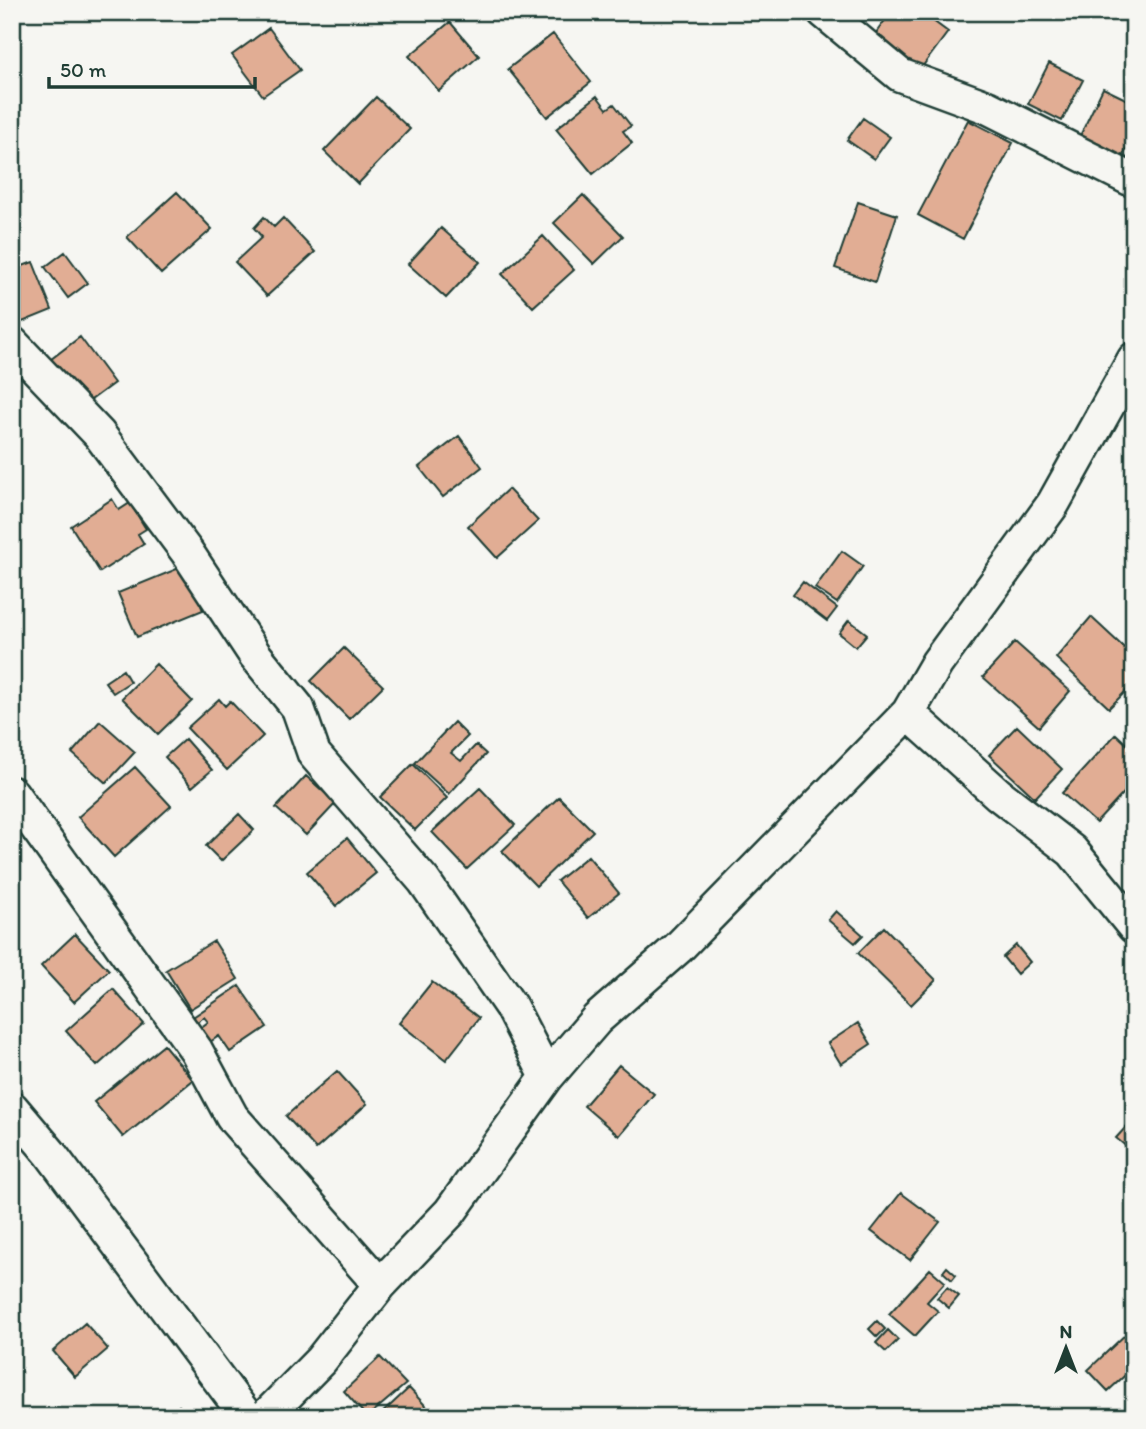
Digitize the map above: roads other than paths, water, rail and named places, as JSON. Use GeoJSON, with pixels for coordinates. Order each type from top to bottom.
{"type":"FeatureCollection","features":[{"type":"Feature","properties":{"kind":"street"},"geometry":{"type":"LineString","coordinates":[[824,12],[900,75],[988,107],[1134,181]]}},
{"type":"Feature","properties":{"kind":"street"},"geometry":{"type":"LineString","coordinates":[[12,343],[99,434],[187,552],[255,655],[298,708],[314,754],[424,881],[511,1007],[547,1077]]}},
{"type":"Feature","properties":{"kind":"street"},"geometry":{"type":"LineString","coordinates":[[265,1417],[321,1360],[380,1285],[450,1212],[547,1077],[597,1019],[678,948],[908,713],[937,663],[1053,504],[1134,359]]}},
{"type":"Feature","properties":{"kind":"street"},"geometry":{"type":"LineString","coordinates":[[908,713],[998,794],[1072,850],[1134,928]]}},
{"type":"Feature","properties":{"kind":"street"},"geometry":{"type":"LineString","coordinates":[[12,793],[196,1051],[232,1117],[380,1285]]}},
{"type":"Feature","properties":{"kind":"street"},"geometry":{"type":"LineString","coordinates":[[12,1108],[50,1153],[247,1417]]}}]}
